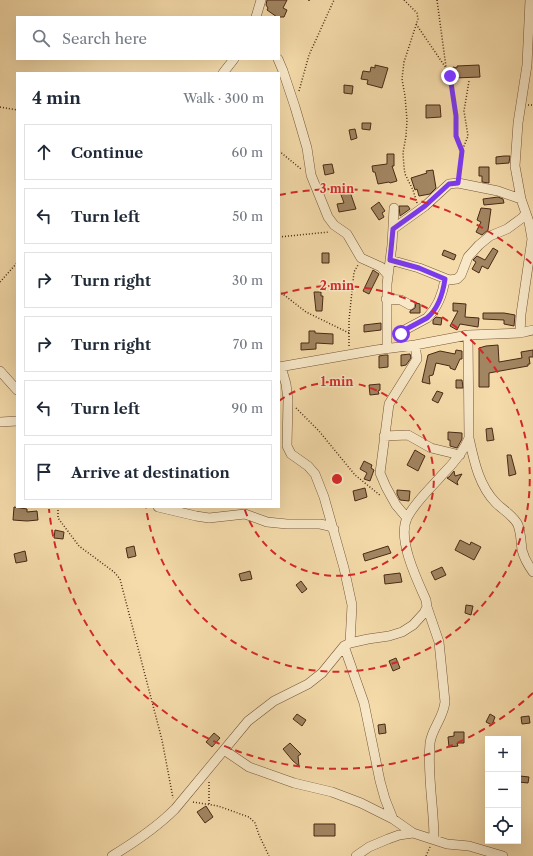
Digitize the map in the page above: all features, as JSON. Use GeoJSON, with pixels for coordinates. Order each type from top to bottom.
{"type":"FeatureCollection","features":[{"type":"Feature","properties":{"kind":"street"},"geometry":{"type":"LineString","coordinates":[[256,16],[261,0]]}},
{"type":"Feature","properties":{"kind":"street"},"geometry":{"type":"LineString","coordinates":[[520,333],[521,314],[532,235],[515,166],[519,117],[527,65],[530,0]]}},
{"type":"Feature","properties":{"kind":"street"},"geometry":{"type":"LineString","coordinates":[[224,72],[233,60]]}},
{"type":"Feature","properties":{"kind":"street"},"geometry":{"type":"LineString","coordinates":[[278,60],[284,71],[295,107],[306,148],[311,175],[328,217],[334,225],[344,231],[361,258],[376,264],[387,274]]}},
{"type":"Feature","properties":{"kind":"street"},"geometry":{"type":"LineString","coordinates":[[393,229],[418,211],[449,184],[458,183],[498,191],[522,199]]}},
{"type":"Feature","properties":{"kind":"street"},"geometry":{"type":"LineString","coordinates":[[387,348],[387,274],[390,260],[394,208]]}},
{"type":"Feature","properties":{"kind":"street"},"geometry":{"type":"LineString","coordinates":[[390,260],[419,268],[445,279],[457,279],[461,275],[468,257],[479,245],[490,236],[507,229],[522,218],[526,213]]}},
{"type":"Feature","properties":{"kind":"street"},"geometry":{"type":"LineString","coordinates":[[399,333],[427,318],[431,314],[442,296],[445,279]]}},
{"type":"Feature","properties":{"kind":"street"},"geometry":{"type":"LineString","coordinates":[[386,299],[401,300],[410,305]]}},
{"type":"Feature","properties":{"kind":"street"},"geometry":{"type":"LineString","coordinates":[[387,325],[414,346],[417,359],[388,404],[380,473],[396,505],[407,518]]}},
{"type":"Feature","properties":{"kind":"street"},"geometry":{"type":"LineString","coordinates":[[393,819],[380,781],[364,703],[347,644],[352,605],[344,568],[334,529],[315,474],[308,466],[291,454],[288,450],[288,400],[286,384],[280,367],[387,348],[414,346],[468,335],[520,333],[533,330]]}},
{"type":"Feature","properties":{"kind":"street"},"geometry":{"type":"LineString","coordinates":[[468,335],[469,438],[474,462],[487,492],[518,525],[525,559],[533,572]]}},
{"type":"Feature","properties":{"kind":"street"},"geometry":{"type":"LineString","coordinates":[[0,371],[16,389]]}},
{"type":"Feature","properties":{"kind":"street"},"geometry":{"type":"LineString","coordinates":[[0,422],[16,420]]}},
{"type":"Feature","properties":{"kind":"street"},"geometry":{"type":"LineString","coordinates":[[384,436],[408,435],[431,448],[460,455]]}},
{"type":"Feature","properties":{"kind":"street"},"geometry":{"type":"LineString","coordinates":[[434,838],[434,818],[431,797],[430,742],[444,711],[445,702],[439,642],[426,600],[407,550],[404,529],[407,518],[417,504],[460,455],[469,438]]}},
{"type":"Feature","properties":{"kind":"street"},"geometry":{"type":"LineString","coordinates":[[162,508],[209,518],[245,514],[267,522],[287,524],[320,524],[334,529]]}},
{"type":"Feature","properties":{"kind":"street"},"geometry":{"type":"LineString","coordinates":[[112,856],[123,853],[163,822],[176,809],[248,720],[274,701],[308,684],[322,673],[347,644],[402,632],[413,625],[424,613],[427,607]]}},
{"type":"Feature","properties":{"kind":"street"},"geometry":{"type":"LineString","coordinates":[[224,750],[249,767],[294,783],[332,792],[361,804],[393,819],[413,833]]}},
{"type":"Feature","properties":{"kind":"street"},"geometry":{"type":"LineString","coordinates":[[356,856],[370,847],[388,839],[399,835],[413,833],[434,838],[447,844],[469,846],[503,856]]}},
{"type":"Feature","properties":{"kind":"path"},"geometry":{"type":"LineString","coordinates":[[299,92],[309,55],[334,0]]}},
{"type":"Feature","properties":{"kind":"path"},"geometry":{"type":"LineString","coordinates":[[404,0],[417,13],[418,19],[404,62],[402,80],[407,120],[403,153],[404,167],[407,180],[413,190],[418,211]]}},
{"type":"Feature","properties":{"kind":"path"},"geometry":{"type":"LineString","coordinates":[[437,0],[446,68]]}},
{"type":"Feature","properties":{"kind":"path"},"geometry":{"type":"LineString","coordinates":[[416,24],[450,76],[456,116],[456,136],[462,151]]}},
{"type":"Feature","properties":{"kind":"path"},"geometry":{"type":"LineString","coordinates":[[458,183],[462,151],[468,136],[464,111],[469,82]]}},
{"type":"Feature","properties":{"kind":"path"},"geometry":{"type":"LineString","coordinates":[[0,107],[16,110]]}},
{"type":"Feature","properties":{"kind":"path"},"geometry":{"type":"LineString","coordinates":[[280,152],[298,167],[311,175]]}},
{"type":"Feature","properties":{"kind":"path"},"geometry":{"type":"LineString","coordinates":[[280,237],[309,233],[344,231]]}},
{"type":"Feature","properties":{"kind":"path"},"geometry":{"type":"LineString","coordinates":[[350,354],[349,320],[354,272],[361,258]]}},
{"type":"Feature","properties":{"kind":"path"},"geometry":{"type":"LineString","coordinates":[[0,282],[16,264]]}},
{"type":"Feature","properties":{"kind":"path"},"geometry":{"type":"LineString","coordinates":[[280,292],[306,312],[349,333]]}},
{"type":"Feature","properties":{"kind":"path"},"geometry":{"type":"LineString","coordinates":[[288,400],[319,431],[355,475],[374,491],[396,505]]}},
{"type":"Feature","properties":{"kind":"path"},"geometry":{"type":"LineString","coordinates":[[58,508],[58,518],[79,546],[114,572],[120,579],[162,740],[176,809]]}},
{"type":"Feature","properties":{"kind":"path"},"geometry":{"type":"LineString","coordinates":[[209,804],[210,767]]}},
{"type":"Feature","properties":{"kind":"path"},"geometry":{"type":"LineString","coordinates":[[183,799],[218,806],[244,815],[252,820],[255,823],[269,856]]}},
{"type":"Feature","properties":{"kind":"building"},"geometry":{"type":"Polygon","coordinates":[[[267,0],[287,0],[283,8],[287,10],[284,17],[276,16],[267,10],[268,8],[266,5],[267,0]]]}},
{"type":"Feature","properties":{"kind":"building"},"geometry":{"type":"Polygon","coordinates":[[[375,65],[388,68],[382,88],[367,84],[368,80],[361,79],[363,71],[370,72],[371,67],[375,68],[375,65]]]}},
{"type":"Feature","properties":{"kind":"building"},"geometry":{"type":"Polygon","coordinates":[[[479,65],[480,77],[454,78],[453,67],[457,68],[457,66],[479,65]]]}},
{"type":"Feature","properties":{"kind":"building"},"geometry":{"type":"Polygon","coordinates":[[[344,85],[353,86],[352,94],[344,93],[344,85]]]}},
{"type":"Feature","properties":{"kind":"building"},"geometry":{"type":"Polygon","coordinates":[[[426,105],[440,105],[441,117],[426,118],[426,105]]]}},
{"type":"Feature","properties":{"kind":"building"},"geometry":{"type":"Polygon","coordinates":[[[362,123],[371,123],[370,130],[362,129],[362,123]]]}},
{"type":"Feature","properties":{"kind":"building"},"geometry":{"type":"Polygon","coordinates":[[[355,129],[357,138],[351,140],[349,130],[355,129]]]}},
{"type":"Feature","properties":{"kind":"building"},"geometry":{"type":"Polygon","coordinates":[[[387,154],[394,154],[394,166],[392,166],[397,181],[378,184],[372,166],[387,164],[387,154]]]}},
{"type":"Feature","properties":{"kind":"building"},"geometry":{"type":"Polygon","coordinates":[[[510,156],[509,163],[496,164],[496,157],[510,156]]]}},
{"type":"Feature","properties":{"kind":"building"},"geometry":{"type":"Polygon","coordinates":[[[332,164],[334,173],[325,175],[323,165],[332,164]]]}},
{"type":"Feature","properties":{"kind":"building"},"geometry":{"type":"Polygon","coordinates":[[[479,167],[489,167],[489,183],[482,182],[482,176],[479,176],[479,167]]]}},
{"type":"Feature","properties":{"kind":"building"},"geometry":{"type":"Polygon","coordinates":[[[433,170],[436,188],[430,194],[419,196],[417,189],[415,190],[411,178],[427,173],[426,171],[433,170]]]}},
{"type":"Feature","properties":{"kind":"building"},"geometry":{"type":"Polygon","coordinates":[[[349,189],[356,209],[339,212],[337,204],[344,203],[340,192],[349,189]]]}},
{"type":"Feature","properties":{"kind":"building"},"geometry":{"type":"Polygon","coordinates":[[[498,197],[503,199],[504,203],[484,205],[483,199],[498,197]]]}},
{"type":"Feature","properties":{"kind":"building"},"geometry":{"type":"Polygon","coordinates":[[[379,202],[385,211],[382,213],[384,217],[379,220],[371,208],[379,202]]]}},
{"type":"Feature","properties":{"kind":"building"},"geometry":{"type":"Polygon","coordinates":[[[399,206],[408,206],[410,209],[400,216],[399,206]]]}},
{"type":"Feature","properties":{"kind":"building"},"geometry":{"type":"Polygon","coordinates":[[[481,208],[491,209],[488,230],[482,235],[476,232],[481,222],[477,220],[481,208]]]}},
{"type":"Feature","properties":{"kind":"building"},"geometry":{"type":"Polygon","coordinates":[[[493,248],[498,251],[488,269],[482,266],[479,273],[472,269],[476,262],[473,260],[477,256],[485,260],[493,248]]]}},
{"type":"Feature","properties":{"kind":"building"},"geometry":{"type":"Polygon","coordinates":[[[444,250],[456,255],[454,260],[442,255],[444,250]]]}},
{"type":"Feature","properties":{"kind":"building"},"geometry":{"type":"Polygon","coordinates":[[[322,253],[329,253],[329,263],[322,263],[322,253]]]}},
{"type":"Feature","properties":{"kind":"building"},"geometry":{"type":"Polygon","coordinates":[[[373,270],[379,274],[369,294],[363,291],[373,270]]]}},
{"type":"Feature","properties":{"kind":"building"},"geometry":{"type":"Polygon","coordinates":[[[314,292],[321,292],[321,296],[323,296],[322,311],[316,311],[314,292]]]}},
{"type":"Feature","properties":{"kind":"building"},"geometry":{"type":"Polygon","coordinates":[[[416,303],[420,304],[420,313],[410,313],[410,311],[415,308],[416,303]]]}},
{"type":"Feature","properties":{"kind":"building"},"geometry":{"type":"Polygon","coordinates":[[[453,303],[466,304],[465,317],[479,318],[478,327],[460,324],[457,330],[450,326],[458,311],[453,311],[453,303]]]}},
{"type":"Feature","properties":{"kind":"building"},"geometry":{"type":"Polygon","coordinates":[[[483,313],[504,313],[515,315],[514,326],[504,324],[504,320],[483,319],[483,313]]]}},
{"type":"Feature","properties":{"kind":"building"},"geometry":{"type":"Polygon","coordinates":[[[436,317],[442,318],[441,325],[433,324],[433,320],[436,317]]]}},
{"type":"Feature","properties":{"kind":"building"},"geometry":{"type":"Polygon","coordinates":[[[381,323],[381,330],[364,332],[364,325],[381,323]]]}},
{"type":"Feature","properties":{"kind":"building"},"geometry":{"type":"Polygon","coordinates":[[[309,331],[315,331],[315,333],[333,334],[333,344],[316,343],[316,349],[301,350],[301,343],[309,343],[309,331]]]}},
{"type":"Feature","properties":{"kind":"building"},"geometry":{"type":"Polygon","coordinates":[[[498,345],[499,362],[522,358],[521,352],[533,350],[533,357],[529,357],[530,364],[528,364],[528,366],[489,373],[489,387],[479,387],[479,348],[498,345]]]}},
{"type":"Feature","properties":{"kind":"building"},"geometry":{"type":"Polygon","coordinates":[[[456,350],[462,351],[462,359],[460,359],[455,370],[450,368],[450,366],[436,363],[433,375],[429,376],[430,384],[422,382],[428,355],[440,351],[455,354],[456,350]]]}},
{"type":"Feature","properties":{"kind":"building"},"geometry":{"type":"Polygon","coordinates":[[[410,354],[411,358],[406,365],[401,366],[401,355],[410,354]]]}},
{"type":"Feature","properties":{"kind":"building"},"geometry":{"type":"Polygon","coordinates":[[[388,355],[388,367],[379,368],[379,356],[388,355]]]}},
{"type":"Feature","properties":{"kind":"building"},"geometry":{"type":"Polygon","coordinates":[[[456,380],[462,380],[463,388],[456,388],[456,380]]]}},
{"type":"Feature","properties":{"kind":"building"},"geometry":{"type":"Polygon","coordinates":[[[380,384],[380,390],[378,391],[379,394],[370,395],[369,385],[380,384]]]}},
{"type":"Feature","properties":{"kind":"building"},"geometry":{"type":"Polygon","coordinates":[[[437,391],[443,393],[438,403],[432,400],[437,391]]]}},
{"type":"Feature","properties":{"kind":"building"},"geometry":{"type":"Polygon","coordinates":[[[492,428],[494,440],[487,441],[486,429],[492,428]]]}},
{"type":"Feature","properties":{"kind":"building"},"geometry":{"type":"Polygon","coordinates":[[[448,432],[462,433],[462,439],[457,448],[450,446],[448,432]]]}},
{"type":"Feature","properties":{"kind":"building"},"geometry":{"type":"Polygon","coordinates":[[[415,450],[425,456],[418,471],[407,465],[415,450]]]}},
{"type":"Feature","properties":{"kind":"building"},"geometry":{"type":"Polygon","coordinates":[[[507,455],[511,455],[516,474],[509,476],[507,455]]]}},
{"type":"Feature","properties":{"kind":"building"},"geometry":{"type":"Polygon","coordinates":[[[364,461],[372,465],[371,468],[374,470],[370,481],[364,479],[367,473],[360,469],[364,461]]]}},
{"type":"Feature","properties":{"kind":"building"},"geometry":{"type":"Polygon","coordinates":[[[454,471],[455,476],[462,474],[457,482],[458,485],[447,478],[454,471]]]}},
{"type":"Feature","properties":{"kind":"building"},"geometry":{"type":"Polygon","coordinates":[[[365,488],[367,497],[355,501],[353,491],[365,488]]]}},
{"type":"Feature","properties":{"kind":"building"},"geometry":{"type":"Polygon","coordinates":[[[397,490],[410,491],[409,501],[400,500],[397,490]]]}},
{"type":"Feature","properties":{"kind":"building"},"geometry":{"type":"Polygon","coordinates":[[[14,507],[27,509],[27,512],[37,511],[38,520],[13,520],[14,507]]]}},
{"type":"Feature","properties":{"kind":"building"},"geometry":{"type":"Polygon","coordinates":[[[55,530],[64,532],[63,539],[54,538],[55,530]]]}},
{"type":"Feature","properties":{"kind":"building"},"geometry":{"type":"Polygon","coordinates":[[[460,540],[470,545],[471,542],[481,547],[474,560],[455,550],[460,540]]]}},
{"type":"Feature","properties":{"kind":"building"},"geometry":{"type":"Polygon","coordinates":[[[134,546],[136,556],[128,558],[126,548],[134,546]]]}},
{"type":"Feature","properties":{"kind":"building"},"geometry":{"type":"Polygon","coordinates":[[[388,546],[391,553],[365,561],[363,554],[388,546]]]}},
{"type":"Feature","properties":{"kind":"building"},"geometry":{"type":"Polygon","coordinates":[[[25,551],[27,561],[16,563],[14,554],[25,551]]]}},
{"type":"Feature","properties":{"kind":"building"},"geometry":{"type":"Polygon","coordinates":[[[442,567],[446,575],[435,580],[431,572],[442,567]]]}},
{"type":"Feature","properties":{"kind":"building"},"geometry":{"type":"Polygon","coordinates":[[[250,571],[252,579],[241,581],[239,574],[250,571]]]}},
{"type":"Feature","properties":{"kind":"building"},"geometry":{"type":"Polygon","coordinates":[[[400,573],[402,582],[385,584],[384,575],[400,573]]]}},
{"type":"Feature","properties":{"kind":"building"},"geometry":{"type":"Polygon","coordinates":[[[301,581],[307,589],[302,593],[296,585],[301,581]]]}},
{"type":"Feature","properties":{"kind":"building"},"geometry":{"type":"Polygon","coordinates":[[[466,605],[473,606],[471,615],[465,613],[466,605]]]}},
{"type":"Feature","properties":{"kind":"building"},"geometry":{"type":"Polygon","coordinates":[[[396,658],[400,668],[393,671],[389,661],[396,658]]]}},
{"type":"Feature","properties":{"kind":"building"},"geometry":{"type":"Polygon","coordinates":[[[297,714],[306,720],[302,726],[293,719],[297,714]]]}},
{"type":"Feature","properties":{"kind":"building"},"geometry":{"type":"Polygon","coordinates":[[[490,714],[495,717],[492,725],[486,722],[490,714]]]}},
{"type":"Feature","properties":{"kind":"building"},"geometry":{"type":"Polygon","coordinates":[[[529,716],[530,723],[522,724],[521,717],[529,716]]]}},
{"type":"Feature","properties":{"kind":"building"},"geometry":{"type":"Polygon","coordinates":[[[385,724],[386,733],[379,734],[378,725],[385,724]]]}},
{"type":"Feature","properties":{"kind":"building"},"geometry":{"type":"Polygon","coordinates":[[[454,732],[464,732],[464,743],[457,743],[458,746],[449,747],[448,737],[454,736],[454,732]]]}},
{"type":"Feature","properties":{"kind":"building"},"geometry":{"type":"Polygon","coordinates":[[[214,733],[220,738],[212,747],[206,742],[214,733]]]}},
{"type":"Feature","properties":{"kind":"building"},"geometry":{"type":"Polygon","coordinates":[[[290,743],[301,754],[298,756],[299,766],[283,749],[290,743]]]}},
{"type":"Feature","properties":{"kind":"building"},"geometry":{"type":"Polygon","coordinates":[[[521,776],[529,777],[528,783],[521,782],[521,776]]]}},
{"type":"Feature","properties":{"kind":"building"},"geometry":{"type":"Polygon","coordinates":[[[206,806],[213,817],[205,823],[197,812],[206,806]]]}},
{"type":"Feature","properties":{"kind":"building"},"geometry":{"type":"Polygon","coordinates":[[[314,824],[335,824],[335,836],[314,836],[314,824]]]}},
{"type":"Feature","properties":{"kind":"route"},"geometry":{"type":"LineString","coordinates":[[401,334],[399,333],[427,318],[434,310],[442,296],[445,279],[419,268],[390,260],[393,229],[425,206],[449,184],[458,183],[462,151],[456,136],[456,116],[450,76]]}}]}
